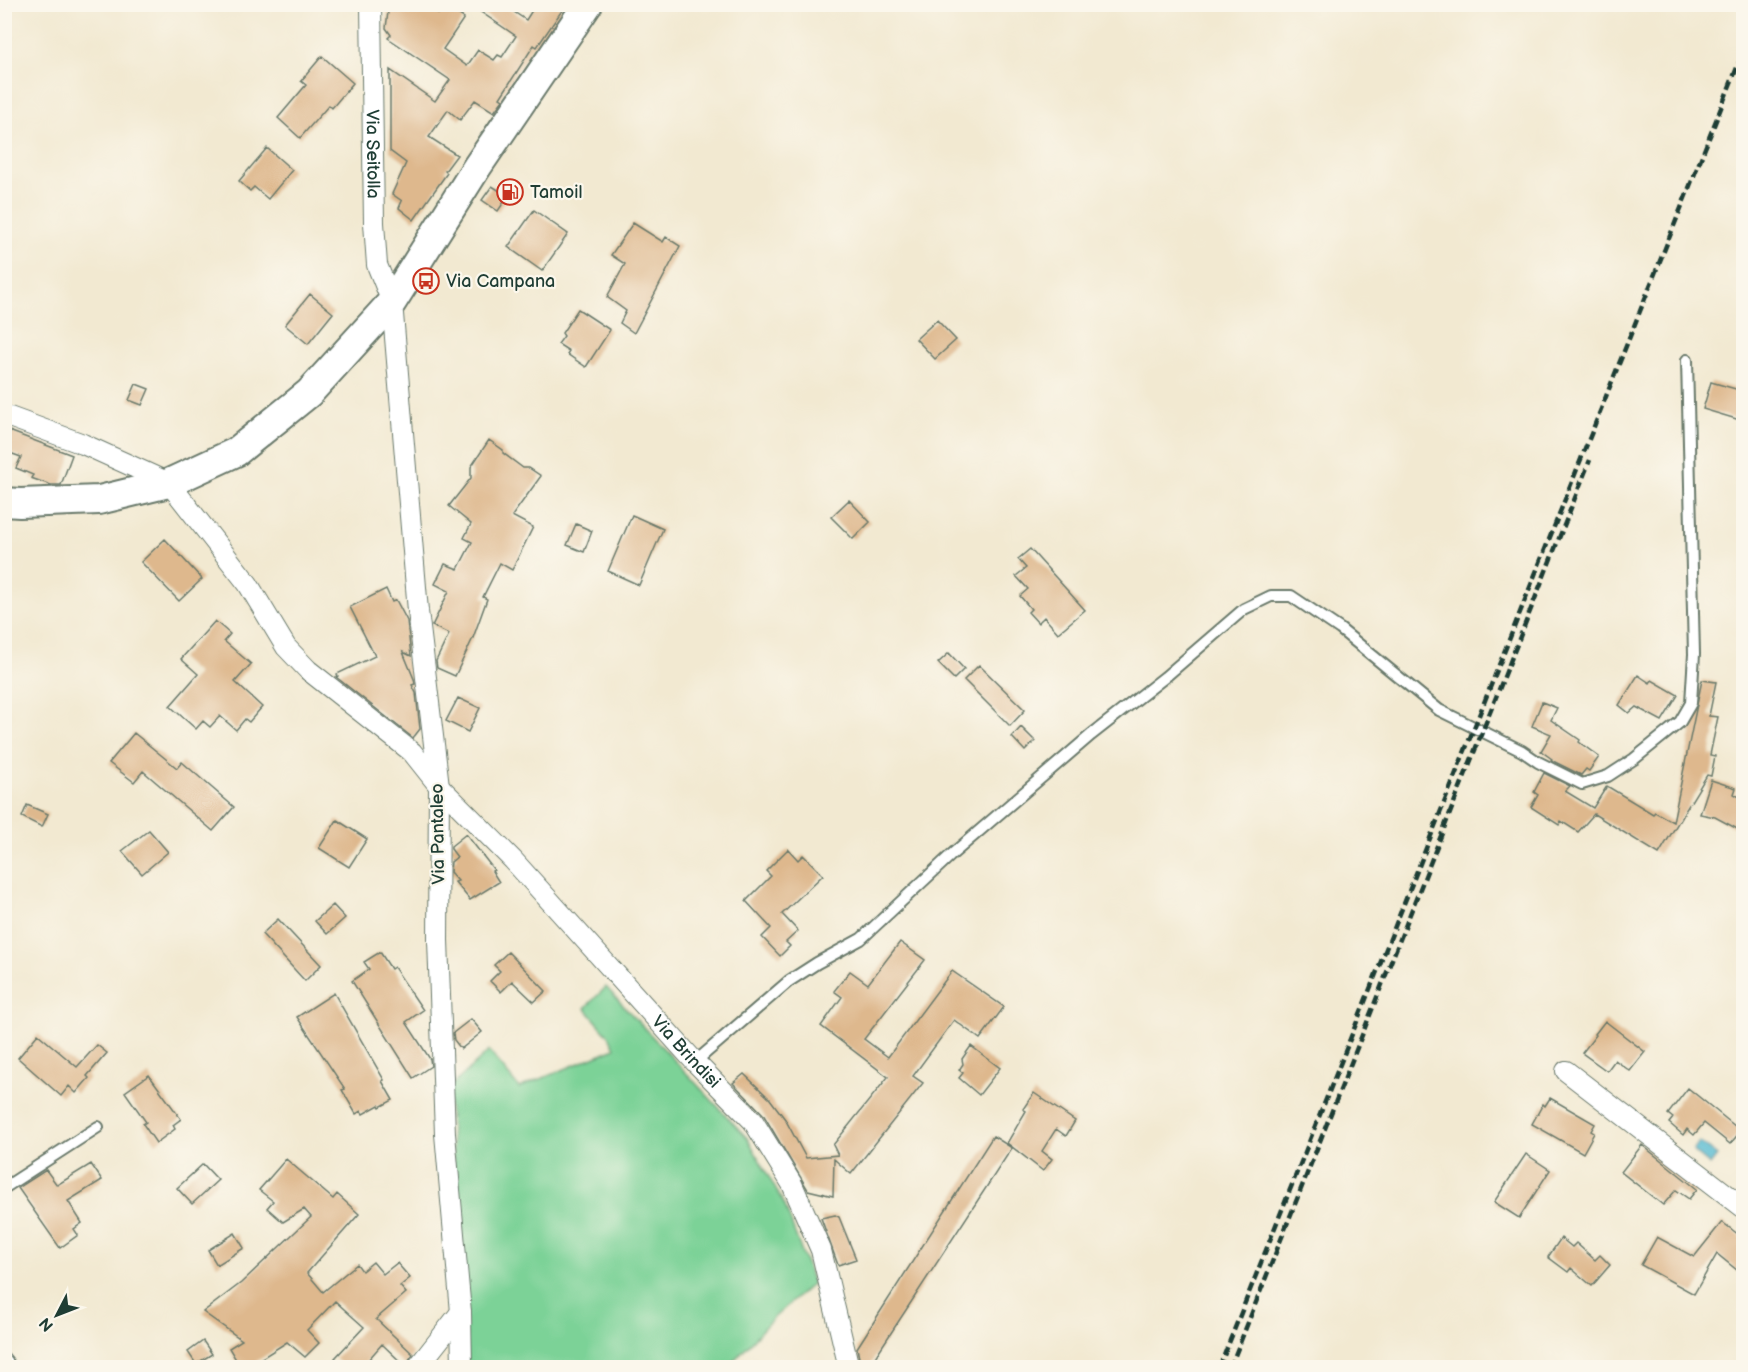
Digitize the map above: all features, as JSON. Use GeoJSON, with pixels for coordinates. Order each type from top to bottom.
{"type":"FeatureCollection","features":[{"type":"Feature","properties":{"kind":"main road"},"geometry":{"type":"LineString","coordinates":[[4,502],[99,500],[169,483],[236,452],[309,393],[392,302],[477,167],[588,4]]}},
{"type":"Feature","properties":{"kind":"street","name":"Via Seitolla"},"geometry":{"type":"LineString","coordinates":[[371,4],[375,244],[377,265],[392,302]]}},
{"type":"Feature","properties":{"kind":"street","name":"Via Pantaleo"},"geometry":{"type":"LineString","coordinates":[[392,302],[418,611],[439,786],[438,940],[445,1134],[461,1311],[462,1368]]}},
{"type":"Feature","properties":{"kind":"street"},"geometry":{"type":"LineString","coordinates":[[4,415],[83,444],[169,483]]}},
{"type":"Feature","properties":{"kind":"street","name":"Via Brindisi"},"geometry":{"type":"LineString","coordinates":[[169,483],[248,584],[286,647],[308,670],[412,752],[439,786],[513,860],[695,1062],[753,1121],[792,1184],[821,1250],[849,1368]]}},
{"type":"Feature","properties":{"kind":"street"},"geometry":{"type":"LineString","coordinates":[[1566,1071],[1743,1208]]}},
{"type":"Feature","properties":{"kind":"street"},"geometry":{"type":"LineString","coordinates":[[417,1368],[461,1311]]}},
{"type":"Feature","properties":{"kind":"lane"},"geometry":{"type":"LineString","coordinates":[[695,1062],[789,981],[861,939],[950,856],[1091,735],[1165,677],[1244,609],[1271,596],[1291,596],[1340,629],[1439,710],[1582,784],[1608,776],[1634,759],[1680,722],[1690,703],[1694,654],[1687,360]]}},
{"type":"Feature","properties":{"kind":"lane"},"geometry":{"type":"LineString","coordinates":[[4,1188],[98,1127]]}},
{"type":"Feature","properties":{"kind":"lane"},"geometry":{"type":"LineString","coordinates":[[4,1358],[12,1368]]}},
{"type":"Feature","properties":{"kind":"green space"},"geometry":{"type":"Polygon","coordinates":[[[606,987],[748,1139],[785,1206],[813,1283],[769,1322],[728,1367],[468,1367],[448,1089],[489,1051],[519,1088],[615,1048],[609,1036],[585,1008],[606,987]]]}},
{"type":"Feature","properties":{"kind":"water"},"geometry":{"type":"Polygon","coordinates":[[[1699,1142],[1717,1156],[1710,1165],[1693,1151],[1699,1142]]]}},
{"type":"Feature","properties":{"kind":"building"},"geometry":{"type":"Polygon","coordinates":[[[389,4],[424,4],[438,14],[444,5],[464,18],[443,49],[467,66],[478,50],[494,60],[498,55],[502,57],[516,36],[469,4],[502,4],[526,20],[536,4],[556,4],[563,9],[537,47],[534,45],[500,98],[503,100],[494,112],[475,100],[460,120],[448,110],[429,137],[457,155],[414,220],[399,208],[402,201],[392,194],[406,163],[390,151],[390,70],[435,101],[450,80],[388,38],[391,35],[386,28],[389,4]]]}},
{"type":"Feature","properties":{"kind":"building"},"geometry":{"type":"Polygon","coordinates":[[[322,56],[353,83],[332,108],[329,105],[300,138],[278,118],[306,85],[301,81],[322,56]]]}},
{"type":"Feature","properties":{"kind":"building"},"geometry":{"type":"Polygon","coordinates":[[[267,148],[292,170],[268,199],[254,187],[250,191],[239,181],[267,148]]]}},
{"type":"Feature","properties":{"kind":"building"},"geometry":{"type":"Polygon","coordinates":[[[492,186],[508,196],[498,211],[482,200],[492,186]]]}},
{"type":"Feature","properties":{"kind":"building"},"geometry":{"type":"Polygon","coordinates":[[[534,210],[568,234],[542,271],[508,247],[534,210]]]}},
{"type":"Feature","properties":{"kind":"building"},"geometry":{"type":"Polygon","coordinates":[[[633,223],[663,242],[666,237],[680,246],[634,333],[620,323],[626,311],[607,297],[625,264],[611,255],[633,223]]]}},
{"type":"Feature","properties":{"kind":"building"},"geometry":{"type":"Polygon","coordinates":[[[310,294],[333,313],[308,344],[285,325],[310,294]]]}},
{"type":"Feature","properties":{"kind":"building"},"geometry":{"type":"Polygon","coordinates":[[[578,309],[610,330],[586,367],[567,354],[569,351],[558,344],[564,336],[562,333],[578,309]]]}},
{"type":"Feature","properties":{"kind":"building"},"geometry":{"type":"Polygon","coordinates":[[[937,320],[956,340],[935,359],[916,339],[937,320]]]}},
{"type":"Feature","properties":{"kind":"building"},"geometry":{"type":"Polygon","coordinates":[[[1711,382],[1743,391],[1743,421],[1703,409],[1711,382]]]}},
{"type":"Feature","properties":{"kind":"building"},"geometry":{"type":"Polygon","coordinates":[[[136,384],[149,389],[142,405],[129,400],[136,384]]]}},
{"type":"Feature","properties":{"kind":"building"},"geometry":{"type":"Polygon","coordinates":[[[4,429],[72,455],[61,485],[51,485],[31,478],[33,475],[16,468],[21,457],[7,452],[8,447],[4,446],[4,429]]]}},
{"type":"Feature","properties":{"kind":"building"},"geometry":{"type":"Polygon","coordinates":[[[489,440],[523,468],[529,468],[541,476],[512,516],[533,527],[512,570],[500,563],[483,597],[487,599],[473,638],[455,676],[437,668],[436,661],[449,634],[432,626],[449,591],[435,584],[445,564],[458,569],[472,542],[464,538],[471,524],[449,506],[471,478],[471,467],[489,440]]]}},
{"type":"Feature","properties":{"kind":"building"},"geometry":{"type":"Polygon","coordinates":[[[849,500],[870,522],[853,539],[831,517],[849,500]]]}},
{"type":"Feature","properties":{"kind":"building"},"geometry":{"type":"Polygon","coordinates":[[[632,515],[663,529],[639,585],[608,571],[632,515]]]}},
{"type":"Feature","properties":{"kind":"building"},"geometry":{"type":"Polygon","coordinates":[[[576,524],[592,531],[584,552],[567,545],[576,524]]]}},
{"type":"Feature","properties":{"kind":"building"},"geometry":{"type":"Polygon","coordinates":[[[165,539],[202,579],[179,601],[141,562],[165,539]]]}},
{"type":"Feature","properties":{"kind":"building"},"geometry":{"type":"Polygon","coordinates":[[[1030,549],[1085,610],[1058,633],[1044,617],[1038,623],[1028,612],[1031,609],[1020,596],[1028,589],[1016,576],[1026,568],[1018,559],[1030,549]]]}},
{"type":"Feature","properties":{"kind":"building"},"geometry":{"type":"Polygon","coordinates":[[[386,589],[392,602],[396,600],[407,621],[411,656],[403,652],[414,679],[415,684],[412,685],[416,693],[420,729],[413,738],[336,677],[337,674],[375,656],[350,607],[386,589]]]}},
{"type":"Feature","properties":{"kind":"building"},"geometry":{"type":"Polygon","coordinates":[[[215,621],[230,634],[224,641],[251,664],[235,682],[262,707],[249,722],[245,719],[236,730],[220,716],[210,727],[203,721],[196,729],[170,706],[198,674],[181,659],[215,621]]]}},
{"type":"Feature","properties":{"kind":"building"},"geometry":{"type":"Polygon","coordinates":[[[949,653],[964,669],[954,679],[938,663],[949,653]]]}},
{"type":"Feature","properties":{"kind":"building"},"geometry":{"type":"Polygon","coordinates":[[[979,665],[1025,710],[1010,726],[964,680],[979,665]]]}},
{"type":"Feature","properties":{"kind":"building"},"geometry":{"type":"Polygon","coordinates":[[[1638,675],[1678,695],[1662,721],[1636,707],[1629,713],[1619,705],[1638,675]]]}},
{"type":"Feature","properties":{"kind":"building"},"geometry":{"type":"Polygon","coordinates":[[[1702,680],[1716,682],[1709,716],[1718,717],[1710,755],[1715,756],[1711,776],[1707,775],[1659,854],[1594,814],[1578,832],[1561,821],[1559,825],[1531,807],[1538,795],[1534,792],[1544,773],[1570,786],[1565,791],[1593,808],[1607,786],[1653,814],[1655,812],[1673,822],[1702,680]]]}},
{"type":"Feature","properties":{"kind":"building"},"geometry":{"type":"Polygon","coordinates":[[[458,698],[480,708],[468,732],[446,721],[458,698]]]}},
{"type":"Feature","properties":{"kind":"building"},"geometry":{"type":"Polygon","coordinates":[[[1542,702],[1557,708],[1551,720],[1580,740],[1579,742],[1599,757],[1589,771],[1586,769],[1581,775],[1551,760],[1541,751],[1551,734],[1532,726],[1542,702]]]}},
{"type":"Feature","properties":{"kind":"building"},"geometry":{"type":"Polygon","coordinates":[[[1021,727],[1035,741],[1025,751],[1012,737],[1021,727]]]}},
{"type":"Feature","properties":{"kind":"building"},"geometry":{"type":"Polygon","coordinates":[[[134,733],[177,768],[182,762],[234,807],[213,831],[143,771],[134,782],[109,763],[134,733]]]}},
{"type":"Feature","properties":{"kind":"building"},"geometry":{"type":"Polygon","coordinates":[[[1711,780],[1736,788],[1734,794],[1743,799],[1743,832],[1715,817],[1700,814],[1711,780]]]}},
{"type":"Feature","properties":{"kind":"building"},"geometry":{"type":"Polygon","coordinates":[[[27,805],[48,814],[42,827],[22,817],[27,805]]]}},
{"type":"Feature","properties":{"kind":"building"},"geometry":{"type":"Polygon","coordinates":[[[337,820],[367,839],[349,867],[319,848],[337,820]]]}},
{"type":"Feature","properties":{"kind":"building"},"geometry":{"type":"Polygon","coordinates":[[[149,830],[168,852],[142,874],[122,851],[149,830]]]}},
{"type":"Feature","properties":{"kind":"building"},"geometry":{"type":"Polygon","coordinates":[[[466,834],[494,870],[492,871],[499,882],[470,900],[450,872],[451,862],[457,857],[451,846],[466,834]]]}},
{"type":"Feature","properties":{"kind":"building"},"geometry":{"type":"Polygon","coordinates":[[[788,849],[798,860],[803,855],[823,875],[782,914],[798,931],[786,942],[790,946],[780,956],[762,937],[771,928],[746,901],[771,876],[766,871],[788,849]]]}},
{"type":"Feature","properties":{"kind":"building"},"geometry":{"type":"Polygon","coordinates":[[[333,905],[345,918],[327,934],[315,921],[333,905]]]}},
{"type":"Feature","properties":{"kind":"building"},"geometry":{"type":"Polygon","coordinates":[[[278,919],[321,965],[305,981],[262,934],[278,919]]]}},
{"type":"Feature","properties":{"kind":"building"},"geometry":{"type":"Polygon","coordinates":[[[900,942],[925,960],[864,1039],[888,1057],[952,971],[1004,1007],[980,1039],[954,1020],[913,1076],[923,1083],[851,1174],[834,1159],[833,1196],[808,1190],[763,1114],[733,1083],[744,1074],[770,1099],[785,1119],[806,1158],[838,1155],[833,1145],[888,1077],[821,1026],[842,997],[834,991],[850,971],[868,984],[900,942]]]}},
{"type":"Feature","properties":{"kind":"building"},"geometry":{"type":"Polygon","coordinates":[[[380,952],[391,969],[394,967],[423,1010],[406,1022],[430,1059],[431,1066],[413,1078],[352,981],[369,969],[364,962],[380,952]]]}},
{"type":"Feature","properties":{"kind":"building"},"geometry":{"type":"Polygon","coordinates":[[[508,952],[546,991],[534,1002],[512,981],[501,992],[490,981],[500,971],[494,965],[508,952]]]}},
{"type":"Feature","properties":{"kind":"building"},"geometry":{"type":"Polygon","coordinates":[[[334,993],[393,1100],[363,1114],[361,1111],[356,1114],[342,1090],[345,1089],[297,1017],[334,993]]]}},
{"type":"Feature","properties":{"kind":"building"},"geometry":{"type":"Polygon","coordinates":[[[471,1019],[482,1032],[461,1049],[454,1040],[453,1033],[471,1019]]]}},
{"type":"Feature","properties":{"kind":"building"},"geometry":{"type":"Polygon","coordinates":[[[1605,1021],[1645,1052],[1630,1071],[1615,1060],[1607,1071],[1582,1053],[1605,1021]]]}},
{"type":"Feature","properties":{"kind":"building"},"geometry":{"type":"Polygon","coordinates":[[[38,1034],[77,1067],[97,1045],[107,1053],[76,1093],[69,1086],[61,1096],[18,1058],[38,1034]]]}},
{"type":"Feature","properties":{"kind":"building"},"geometry":{"type":"Polygon","coordinates":[[[971,1046],[1000,1068],[979,1095],[959,1078],[963,1073],[959,1070],[963,1064],[962,1059],[971,1046]]]}},
{"type":"Feature","properties":{"kind":"building"},"geometry":{"type":"Polygon","coordinates":[[[149,1075],[181,1119],[173,1125],[175,1129],[156,1143],[143,1124],[146,1122],[125,1092],[149,1075]]]}},
{"type":"Feature","properties":{"kind":"building"},"geometry":{"type":"Polygon","coordinates":[[[1688,1088],[1741,1131],[1730,1144],[1704,1123],[1694,1135],[1687,1129],[1683,1135],[1669,1123],[1673,1118],[1668,1114],[1688,1088]]]}},
{"type":"Feature","properties":{"kind":"building"},"geometry":{"type":"Polygon","coordinates":[[[1034,1093],[1075,1121],[1066,1136],[1056,1129],[1042,1151],[1052,1159],[1043,1171],[1007,1143],[1026,1111],[1023,1109],[1034,1093]]]}},
{"type":"Feature","properties":{"kind":"building"},"geometry":{"type":"Polygon","coordinates":[[[1550,1098],[1595,1124],[1591,1131],[1594,1133],[1583,1153],[1532,1124],[1543,1104],[1545,1106],[1550,1098]]]}},
{"type":"Feature","properties":{"kind":"building"},"geometry":{"type":"Polygon","coordinates":[[[993,1136],[1012,1148],[868,1368],[861,1368],[857,1348],[993,1136]]]}},
{"type":"Feature","properties":{"kind":"building"},"geometry":{"type":"Polygon","coordinates":[[[1642,1145],[1697,1189],[1689,1199],[1676,1190],[1663,1205],[1621,1172],[1642,1145]]]}},
{"type":"Feature","properties":{"kind":"building"},"geometry":{"type":"Polygon","coordinates":[[[1526,1154],[1550,1170],[1519,1218],[1494,1202],[1526,1154]]]}},
{"type":"Feature","properties":{"kind":"building"},"geometry":{"type":"Polygon","coordinates":[[[286,1159],[333,1199],[337,1194],[359,1214],[307,1273],[323,1292],[357,1264],[362,1271],[373,1262],[383,1274],[397,1263],[410,1278],[400,1286],[406,1293],[376,1319],[413,1354],[405,1366],[382,1344],[361,1368],[345,1368],[335,1358],[364,1327],[335,1301],[307,1330],[319,1343],[305,1357],[287,1342],[246,1368],[241,1368],[229,1348],[242,1340],[203,1312],[241,1283],[311,1217],[304,1209],[283,1222],[267,1208],[273,1201],[259,1190],[286,1159]]]}},
{"type":"Feature","properties":{"kind":"building"},"geometry":{"type":"Polygon","coordinates":[[[91,1164],[102,1180],[68,1201],[82,1223],[74,1229],[78,1235],[60,1248],[18,1188],[46,1170],[57,1185],[91,1164]]]}},
{"type":"Feature","properties":{"kind":"building"},"geometry":{"type":"Polygon","coordinates":[[[203,1164],[218,1180],[192,1204],[177,1188],[203,1164]]]}},
{"type":"Feature","properties":{"kind":"building"},"geometry":{"type":"Polygon","coordinates":[[[835,1215],[839,1217],[856,1259],[838,1265],[821,1218],[835,1215]]]}},
{"type":"Feature","properties":{"kind":"building"},"geometry":{"type":"Polygon","coordinates":[[[1722,1222],[1743,1238],[1743,1275],[1717,1254],[1694,1294],[1641,1265],[1657,1237],[1694,1257],[1722,1222]]]}},
{"type":"Feature","properties":{"kind":"building"},"geometry":{"type":"Polygon","coordinates":[[[235,1233],[244,1248],[217,1265],[208,1250],[235,1233]]]}},
{"type":"Feature","properties":{"kind":"building"},"geometry":{"type":"Polygon","coordinates":[[[1561,1238],[1572,1247],[1576,1243],[1595,1260],[1600,1255],[1610,1265],[1592,1286],[1571,1268],[1568,1272],[1548,1257],[1561,1238]]]}},
{"type":"Feature","properties":{"kind":"building"},"geometry":{"type":"Polygon","coordinates":[[[203,1341],[212,1354],[196,1364],[188,1352],[203,1341]]]}},
{"type":"Feature","properties":{"kind":"railway"},"geometry":{"type":"LineString","coordinates":[[1219,1368],[1744,50]]}},
{"type":"Feature","properties":{"kind":"railway"},"geometry":{"type":"LineString","coordinates":[[1230,1368],[1590,460]]}},
{"type":"Feature","properties":{"kind":"place","name":"Tamoil"},"geometry":{"type":"Point","coordinates":[510,192]}},
{"type":"Feature","properties":{"kind":"place","name":"Via Campana"},"geometry":{"type":"Point","coordinates":[426,281]}}]}
